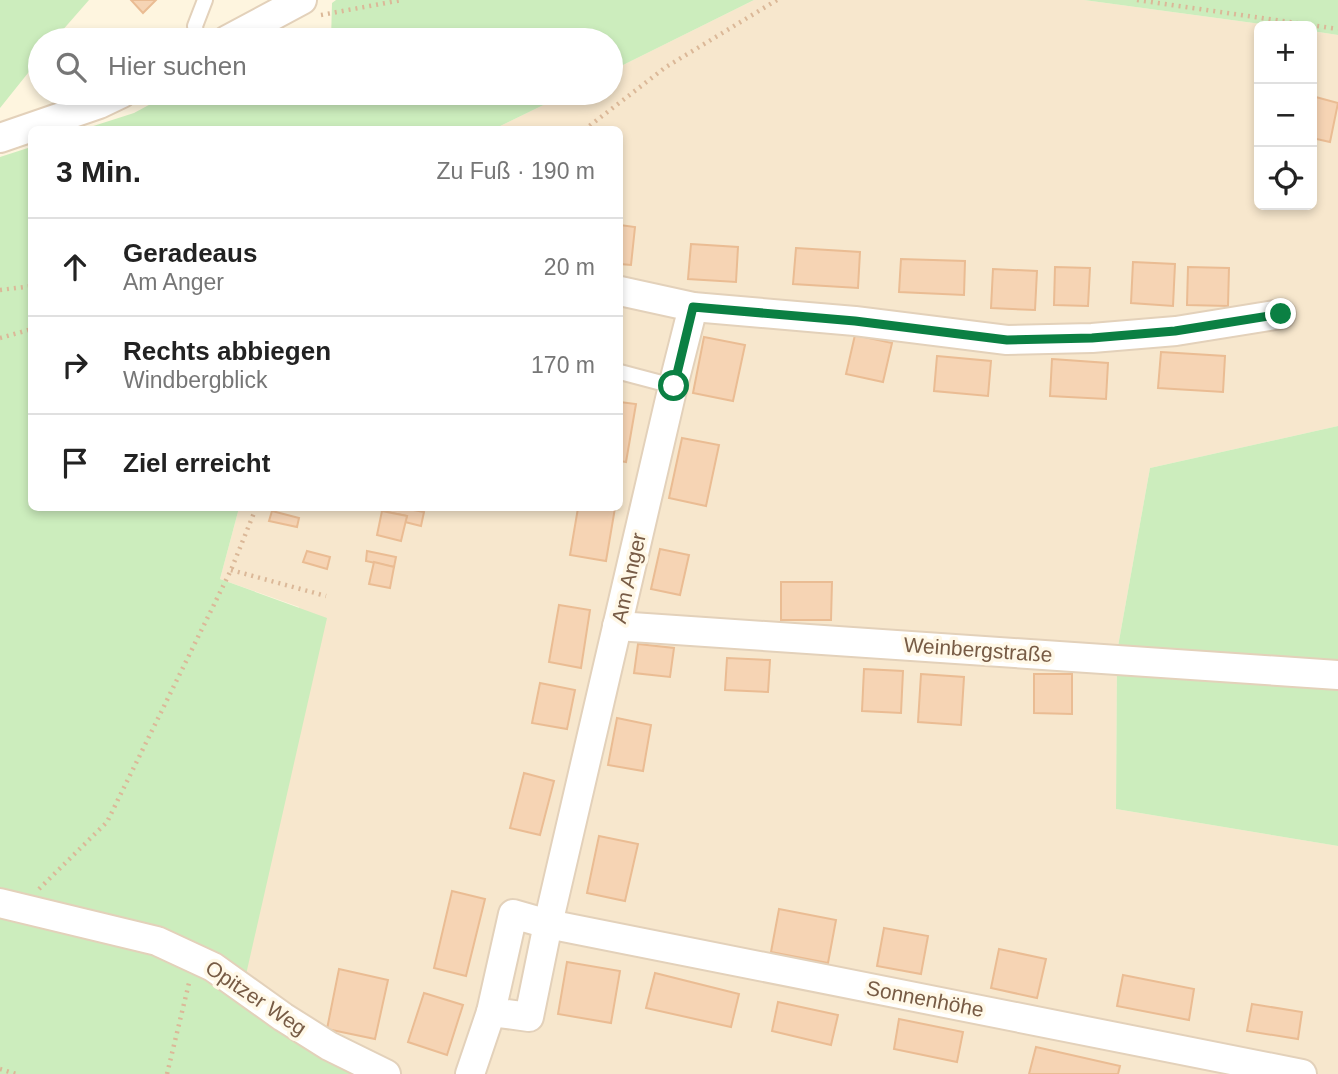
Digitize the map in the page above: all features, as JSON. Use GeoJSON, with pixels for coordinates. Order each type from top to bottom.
{"type":"FeatureCollection","features":[{"type":"Feature","properties":{"kind":"street"},"geometry":{"type":"LineString","coordinates":[[250,28],[302,0]]}},
{"type":"Feature","properties":{"kind":"street"},"geometry":{"type":"LineString","coordinates":[[35,126],[96,105]]}},
{"type":"Feature","properties":{"kind":"street"},"geometry":{"type":"LineString","coordinates":[[0,138],[28,128]]}},
{"type":"Feature","properties":{"kind":"street"},"geometry":{"type":"LineString","coordinates":[[623,292],[693,307],[855,321],[1007,340],[1092,338],[1175,331],[1281,314]]}},
{"type":"Feature","properties":{"kind":"street","name":"Am Anger"},"geometry":{"type":"LineString","coordinates":[[491,1012],[529,1017],[548,924],[693,307]]}},
{"type":"Feature","properties":{"kind":"street","name":"Weinbergstraße"},"geometry":{"type":"LineString","coordinates":[[617,626],[1338,675]]}},
{"type":"Feature","properties":{"kind":"street","name":"Opitzer Weg"},"geometry":{"type":"LineString","coordinates":[[11,905],[157,941],[196,958],[329,1046],[386,1074]]}},
{"type":"Feature","properties":{"kind":"street"},"geometry":{"type":"LineString","coordinates":[[470,1074],[491,1012],[513,914],[548,924]]}},
{"type":"Feature","properties":{"kind":"street","name":"Sonnenhöhe"},"geometry":{"type":"LineString","coordinates":[[548,924],[1302,1074]]}},
{"type":"Feature","properties":{"kind":"lane"},"geometry":{"type":"LineString","coordinates":[[195,28],[205,0]]}},
{"type":"Feature","properties":{"kind":"lane"},"geometry":{"type":"LineString","coordinates":[[623,373],[674,386]]}},
{"type":"Feature","properties":{"kind":"path"},"geometry":{"type":"LineString","coordinates":[[623,100],[666,67],[777,0]]}},
{"type":"Feature","properties":{"kind":"path"},"geometry":{"type":"LineString","coordinates":[[1137,0],[1338,29]]}},
{"type":"Feature","properties":{"kind":"path"},"geometry":{"type":"LineString","coordinates":[[589,126],[617,105]]}},
{"type":"Feature","properties":{"kind":"path"},"geometry":{"type":"LineString","coordinates":[[0,290],[28,286]]}},
{"type":"Feature","properties":{"kind":"path"},"geometry":{"type":"LineString","coordinates":[[0,338],[28,329]]}},
{"type":"Feature","properties":{"kind":"path"},"geometry":{"type":"LineString","coordinates":[[11,905],[59,868],[107,822],[232,570],[255,511]]}},
{"type":"Feature","properties":{"kind":"path"},"geometry":{"type":"LineString","coordinates":[[232,570],[326,596]]}},
{"type":"Feature","properties":{"kind":"path"},"geometry":{"type":"LineString","coordinates":[[167,1074],[196,958]]}},
{"type":"Feature","properties":{"kind":"path"},"geometry":{"type":"LineString","coordinates":[[0,1069],[16,1074]]}},
{"type":"Feature","properties":{"kind":"shaded area"},"geometry":{"type":"Polygon","coordinates":[[[754,0],[1084,0],[1254,23],[1254,210],[1317,210],[1317,32],[1338,35],[1338,426],[1150,468],[1117,652],[1116,809],[1338,846],[1338,1074],[360,1074],[245,979],[299,607],[220,579],[238,511],[623,511],[623,126],[500,126],[543,105],[623,105],[623,65],[754,0]]]}},
{"type":"Feature","properties":{"kind":"green space"},"geometry":{"type":"Polygon","coordinates":[[[0,0],[89,0],[64,28],[28,28],[28,73],[0,108],[0,0]]]}},
{"type":"Feature","properties":{"kind":"green space"},"geometry":{"type":"Polygon","coordinates":[[[336,0],[754,0],[623,65],[623,28],[331,28],[332,3],[336,0]]]}},
{"type":"Feature","properties":{"kind":"green space"},"geometry":{"type":"Polygon","coordinates":[[[1084,0],[1338,0],[1338,35],[1317,32],[1317,21],[1254,21],[1254,23],[1084,0]]]}},
{"type":"Feature","properties":{"kind":"green space"},"geometry":{"type":"Polygon","coordinates":[[[149,105],[543,105],[500,126],[93,126],[134,113],[149,105]]]}},
{"type":"Feature","properties":{"kind":"green space"},"geometry":{"type":"Polygon","coordinates":[[[28,148],[28,511],[238,511],[220,579],[327,618],[245,979],[360,1074],[0,1074],[0,157],[28,148]]]}},
{"type":"Feature","properties":{"kind":"green space"},"geometry":{"type":"Polygon","coordinates":[[[1338,426],[1338,846],[1116,809],[1117,652],[1150,468],[1338,426]]]}},
{"type":"Feature","properties":{"kind":"building"},"geometry":{"type":"Polygon","coordinates":[[[131,0],[156,0],[143,13],[131,0]]]}},
{"type":"Feature","properties":{"kind":"building"},"geometry":{"type":"Polygon","coordinates":[[[1317,97],[1338,103],[1330,142],[1317,139],[1317,97]]]}},
{"type":"Feature","properties":{"kind":"building"},"geometry":{"type":"Polygon","coordinates":[[[623,225],[635,227],[631,265],[623,264],[623,225]]]}},
{"type":"Feature","properties":{"kind":"building"},"geometry":{"type":"Polygon","coordinates":[[[691,244],[738,247],[736,282],[688,279],[691,244]]]}},
{"type":"Feature","properties":{"kind":"building"},"geometry":{"type":"Polygon","coordinates":[[[796,248],[860,252],[858,288],[793,284],[796,248]]]}},
{"type":"Feature","properties":{"kind":"building"},"geometry":{"type":"Polygon","coordinates":[[[901,259],[965,261],[964,295],[899,292],[901,259]]]}},
{"type":"Feature","properties":{"kind":"building"},"geometry":{"type":"Polygon","coordinates":[[[1133,262],[1175,264],[1173,306],[1131,303],[1133,262]]]}},
{"type":"Feature","properties":{"kind":"building"},"geometry":{"type":"Polygon","coordinates":[[[1055,267],[1090,268],[1088,306],[1054,305],[1055,267]]]}},
{"type":"Feature","properties":{"kind":"building"},"geometry":{"type":"Polygon","coordinates":[[[1188,267],[1229,268],[1228,306],[1187,305],[1188,267]]]}},
{"type":"Feature","properties":{"kind":"building"},"geometry":{"type":"Polygon","coordinates":[[[993,269],[1037,271],[1035,310],[991,308],[993,269]]]}},
{"type":"Feature","properties":{"kind":"building"},"geometry":{"type":"Polygon","coordinates":[[[855,335],[892,343],[883,382],[846,374],[855,335]]]}},
{"type":"Feature","properties":{"kind":"building"},"geometry":{"type":"Polygon","coordinates":[[[704,337],[745,345],[733,401],[693,393],[704,337]]]}},
{"type":"Feature","properties":{"kind":"building"},"geometry":{"type":"Polygon","coordinates":[[[1161,352],[1225,356],[1223,392],[1158,388],[1161,352]]]}},
{"type":"Feature","properties":{"kind":"building"},"geometry":{"type":"Polygon","coordinates":[[[937,356],[991,361],[988,396],[934,391],[937,356]]]}},
{"type":"Feature","properties":{"kind":"building"},"geometry":{"type":"Polygon","coordinates":[[[1052,359],[1108,363],[1106,399],[1050,396],[1052,359]]]}},
{"type":"Feature","properties":{"kind":"building"},"geometry":{"type":"Polygon","coordinates":[[[623,402],[636,404],[626,462],[623,462],[623,402]]]}},
{"type":"Feature","properties":{"kind":"building"},"geometry":{"type":"Polygon","coordinates":[[[682,438],[719,445],[706,506],[669,498],[682,438]]]}},
{"type":"Feature","properties":{"kind":"building"},"geometry":{"type":"Polygon","coordinates":[[[272,511],[299,518],[297,527],[269,521],[272,511]]]}},
{"type":"Feature","properties":{"kind":"building"},"geometry":{"type":"Polygon","coordinates":[[[382,511],[424,512],[421,526],[405,522],[407,516],[382,511]]]}},
{"type":"Feature","properties":{"kind":"building"},"geometry":{"type":"Polygon","coordinates":[[[382,511],[407,516],[401,541],[377,535],[382,511]]]}},
{"type":"Feature","properties":{"kind":"building"},"geometry":{"type":"Polygon","coordinates":[[[577,511],[614,511],[606,561],[570,555],[577,511]]]}},
{"type":"Feature","properties":{"kind":"building"},"geometry":{"type":"Polygon","coordinates":[[[660,549],[689,555],[680,595],[651,589],[660,549]]]}},
{"type":"Feature","properties":{"kind":"building"},"geometry":{"type":"Polygon","coordinates":[[[307,551],[330,557],[327,569],[303,562],[307,551]]]}},
{"type":"Feature","properties":{"kind":"building"},"geometry":{"type":"Polygon","coordinates":[[[367,551],[396,557],[394,567],[366,561],[367,551]]]}},
{"type":"Feature","properties":{"kind":"building"},"geometry":{"type":"Polygon","coordinates":[[[374,562],[394,567],[390,588],[369,584],[374,562]]]}},
{"type":"Feature","properties":{"kind":"building"},"geometry":{"type":"Polygon","coordinates":[[[781,582],[832,582],[831,620],[781,620],[781,582]]]}},
{"type":"Feature","properties":{"kind":"building"},"geometry":{"type":"Polygon","coordinates":[[[559,605],[590,610],[581,668],[549,662],[559,605]]]}},
{"type":"Feature","properties":{"kind":"building"},"geometry":{"type":"Polygon","coordinates":[[[638,644],[674,648],[670,677],[634,673],[638,644]]]}},
{"type":"Feature","properties":{"kind":"building"},"geometry":{"type":"Polygon","coordinates":[[[727,658],[770,660],[768,692],[725,690],[727,658]]]}},
{"type":"Feature","properties":{"kind":"building"},"geometry":{"type":"Polygon","coordinates":[[[864,669],[903,671],[901,713],[862,711],[864,669]]]}},
{"type":"Feature","properties":{"kind":"building"},"geometry":{"type":"Polygon","coordinates":[[[921,674],[964,677],[961,725],[918,722],[921,674]]]}},
{"type":"Feature","properties":{"kind":"building"},"geometry":{"type":"Polygon","coordinates":[[[1034,674],[1072,674],[1072,714],[1034,713],[1034,674]]]}},
{"type":"Feature","properties":{"kind":"building"},"geometry":{"type":"Polygon","coordinates":[[[540,683],[575,690],[567,729],[532,723],[540,683]]]}},
{"type":"Feature","properties":{"kind":"building"},"geometry":{"type":"Polygon","coordinates":[[[617,718],[651,725],[643,771],[608,765],[617,718]]]}},
{"type":"Feature","properties":{"kind":"building"},"geometry":{"type":"Polygon","coordinates":[[[524,773],[554,781],[540,835],[510,828],[524,773]]]}},
{"type":"Feature","properties":{"kind":"building"},"geometry":{"type":"Polygon","coordinates":[[[599,836],[638,844],[625,901],[587,893],[599,836]]]}},
{"type":"Feature","properties":{"kind":"building"},"geometry":{"type":"Polygon","coordinates":[[[452,891],[485,899],[466,976],[434,968],[452,891]]]}},
{"type":"Feature","properties":{"kind":"building"},"geometry":{"type":"Polygon","coordinates":[[[779,909],[836,920],[828,963],[771,952],[779,909]]]}},
{"type":"Feature","properties":{"kind":"building"},"geometry":{"type":"Polygon","coordinates":[[[884,928],[928,936],[921,974],[877,966],[884,928]]]}},
{"type":"Feature","properties":{"kind":"building"},"geometry":{"type":"Polygon","coordinates":[[[999,949],[1046,959],[1037,998],[991,988],[999,949]]]}},
{"type":"Feature","properties":{"kind":"building"},"geometry":{"type":"Polygon","coordinates":[[[567,962],[620,971],[611,1023],[558,1014],[567,962]]]}},
{"type":"Feature","properties":{"kind":"building"},"geometry":{"type":"Polygon","coordinates":[[[339,969],[388,980],[375,1039],[327,1029],[339,969]]]}},
{"type":"Feature","properties":{"kind":"building"},"geometry":{"type":"Polygon","coordinates":[[[655,973],[739,994],[731,1027],[646,1008],[655,973]]]}},
{"type":"Feature","properties":{"kind":"building"},"geometry":{"type":"Polygon","coordinates":[[[1123,975],[1194,989],[1189,1020],[1117,1006],[1123,975]]]}},
{"type":"Feature","properties":{"kind":"building"},"geometry":{"type":"Polygon","coordinates":[[[424,993],[463,1005],[447,1055],[408,1042],[424,993]]]}},
{"type":"Feature","properties":{"kind":"building"},"geometry":{"type":"Polygon","coordinates":[[[778,1002],[838,1015],[831,1045],[772,1031],[778,1002]]]}},
{"type":"Feature","properties":{"kind":"building"},"geometry":{"type":"Polygon","coordinates":[[[1252,1004],[1302,1012],[1298,1039],[1247,1031],[1252,1004]]]}},
{"type":"Feature","properties":{"kind":"building"},"geometry":{"type":"Polygon","coordinates":[[[899,1019],[963,1032],[957,1062],[894,1049],[899,1019]]]}},
{"type":"Feature","properties":{"kind":"building"},"geometry":{"type":"Polygon","coordinates":[[[1036,1047],[1120,1066],[1118,1074],[1029,1074],[1036,1047]]]}},
{"type":"Feature","properties":{"kind":"route"},"geometry":{"type":"LineString","coordinates":[[674,386],[693,307],[855,321],[1007,340],[1092,338],[1175,331],[1281,314]]}}]}
